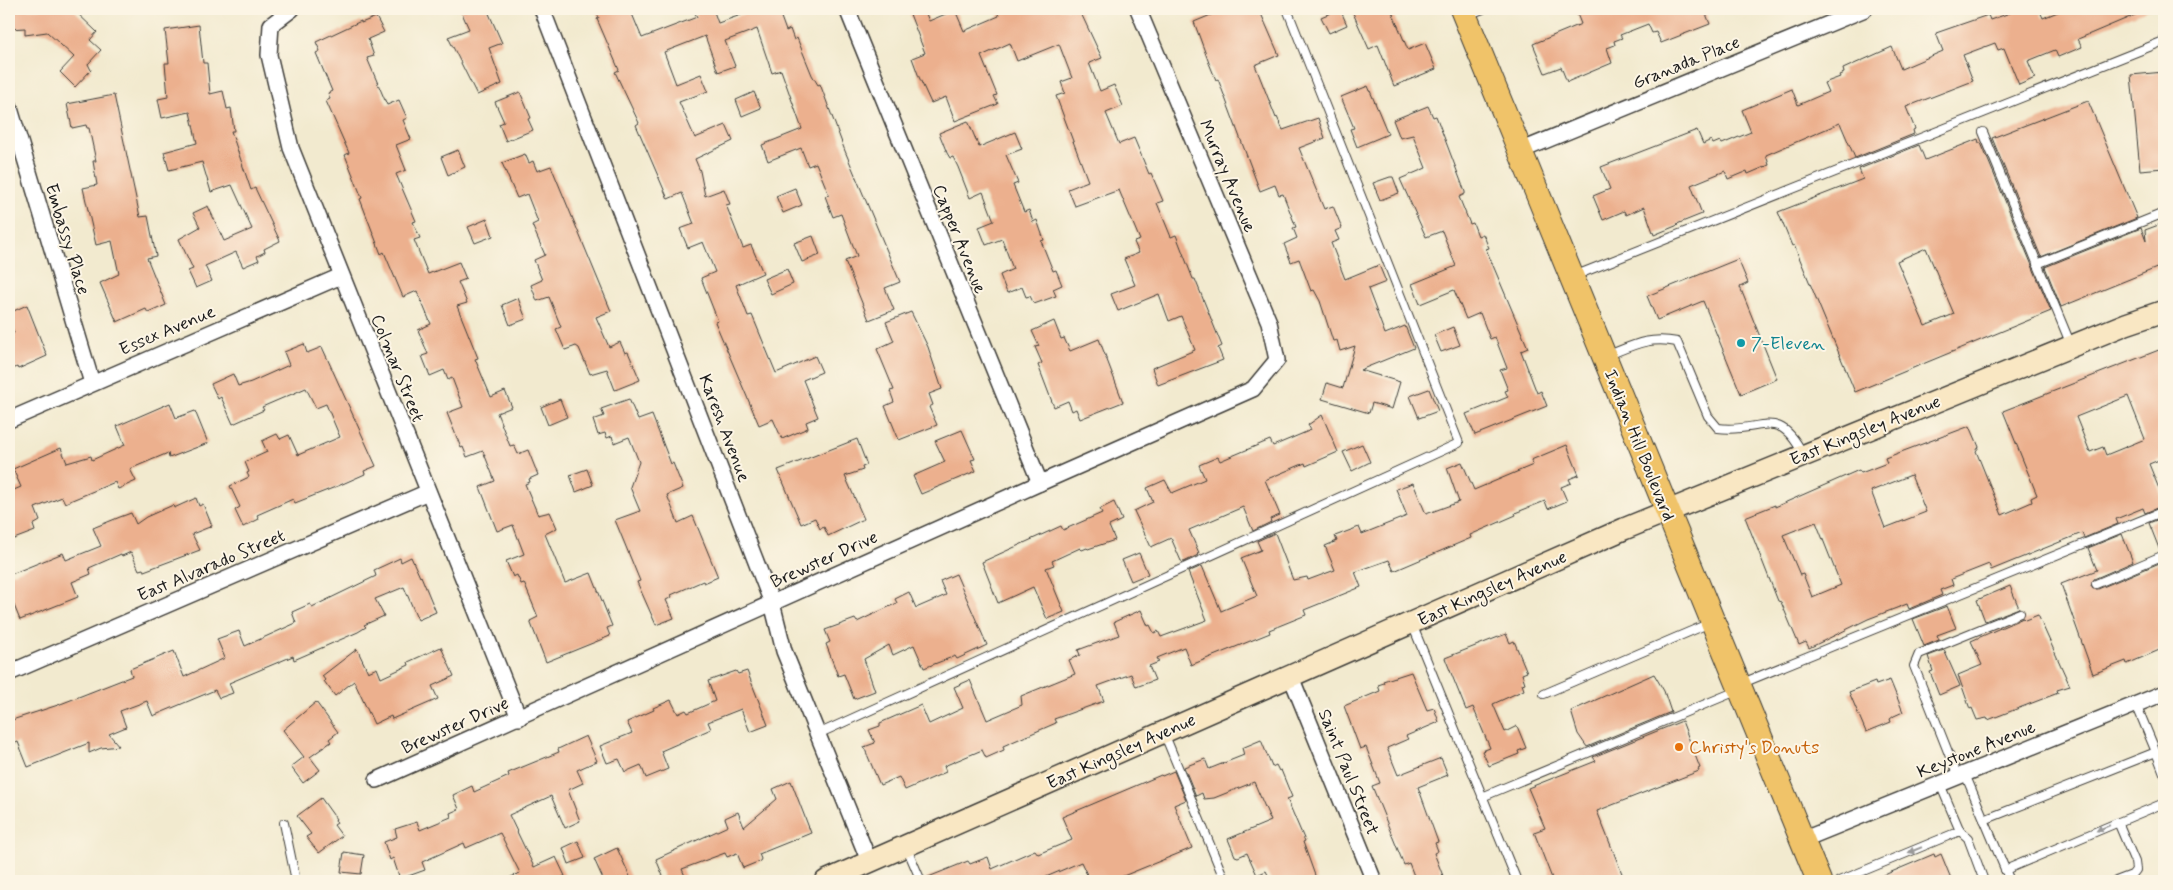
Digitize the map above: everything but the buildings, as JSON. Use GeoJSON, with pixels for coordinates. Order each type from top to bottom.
{"type":"FeatureCollection","features":[{"type":"Feature","properties":{"kind":"main road","name":"Indian Hill Boulevard"},"geometry":{"type":"LineString","coordinates":[[1470,11],[1520,151],[1802,840],[1822,881]]}},
{"type":"Feature","properties":{"kind":"street","name":"Colmar Street"},"geometry":{"type":"LineString","coordinates":[[292,9],[271,25],[269,55],[291,148],[340,276],[519,718]]}},
{"type":"Feature","properties":{"kind":"street","name":"Karesh Avenue"},"geometry":{"type":"LineString","coordinates":[[542,9],[772,603],[784,651],[869,861]]}},
{"type":"Feature","properties":{"kind":"street","name":"Capper Avenue"},"geometry":{"type":"LineString","coordinates":[[846,9],[1040,483]]}},
{"type":"Feature","properties":{"kind":"street","name":"Murray Avenue"},"geometry":{"type":"LineString","coordinates":[[1138,9],[1269,322],[1277,360]]}},
{"type":"Feature","properties":{"kind":"street","name":"Granada Place"},"geometry":{"type":"LineString","coordinates":[[1520,151],[1865,9]]}},
{"type":"Feature","properties":{"kind":"street","name":"Embassy Place"},"geometry":{"type":"LineString","coordinates":[[9,105],[92,383]]}},
{"type":"Feature","properties":{"kind":"street","name":"Essex Avenue"},"geometry":{"type":"LineString","coordinates":[[9,420],[340,276]]}},
{"type":"Feature","properties":{"kind":"street","name":"East Kingsley Avenue"},"geometry":{"type":"LineString","coordinates":[[826,881],[1666,511],[2071,346],[2164,311]]}},
{"type":"Feature","properties":{"kind":"street","name":"Brewster Drive"},"geometry":{"type":"LineString","coordinates":[[377,780],[1252,389],[1277,360]]}},
{"type":"Feature","properties":{"kind":"street","name":"East Alvarado Street"},"geometry":{"type":"LineString","coordinates":[[9,673],[428,492]]}},
{"type":"Feature","properties":{"kind":"street","name":"Saint Paul Street"},"geometry":{"type":"LineString","coordinates":[[1291,676],[1374,881]]}},
{"type":"Feature","properties":{"kind":"street","name":"Keystone Avenue"},"geometry":{"type":"LineString","coordinates":[[1802,840],[2164,693]]}},
{"type":"Feature","properties":{"kind":"lane"},"geometry":{"type":"LineString","coordinates":[[818,734],[1459,443],[1287,9]]}},
{"type":"Feature","properties":{"kind":"lane"},"geometry":{"type":"LineString","coordinates":[[1571,277],[2164,41]]}},
{"type":"Feature","properties":{"kind":"lane"},"geometry":{"type":"LineString","coordinates":[[1983,132],[2071,346]]}},
{"type":"Feature","properties":{"kind":"lane"},"geometry":{"type":"LineString","coordinates":[[2037,264],[2164,213]]}},
{"type":"Feature","properties":{"kind":"lane"},"geometry":{"type":"LineString","coordinates":[[1604,357],[1644,341],[1661,338],[1676,342],[1708,416],[1718,428],[1733,430],[1773,424],[1784,428],[1794,437],[1804,455]]}},
{"type":"Feature","properties":{"kind":"lane"},"geometry":{"type":"LineString","coordinates":[[1482,797],[1739,687],[2164,511]]}},
{"type":"Feature","properties":{"kind":"lane"},"geometry":{"type":"LineString","coordinates":[[2096,584],[2164,556]]}},
{"type":"Feature","properties":{"kind":"lane"},"geometry":{"type":"LineString","coordinates":[[2010,881],[1984,820],[1961,775],[1914,666],[1919,654],[2020,613]]}},
{"type":"Feature","properties":{"kind":"lane"},"geometry":{"type":"LineString","coordinates":[[1544,694],[1712,622]]}},
{"type":"Feature","properties":{"kind":"lane"},"geometry":{"type":"LineString","coordinates":[[1412,623],[1517,881]]}},
{"type":"Feature","properties":{"kind":"lane"},"geometry":{"type":"LineString","coordinates":[[2136,704],[2164,773]]}},
{"type":"Feature","properties":{"kind":"lane"},"geometry":{"type":"LineString","coordinates":[[1164,732],[1225,881]]}},
{"type":"Feature","properties":{"kind":"lane"},"geometry":{"type":"LineString","coordinates":[[1984,820],[2156,752]]}},
{"type":"Feature","properties":{"kind":"lane"},"geometry":{"type":"LineString","coordinates":[[1940,784],[1960,831],[1968,838],[1984,881]]}},
{"type":"Feature","properties":{"kind":"lane"},"geometry":{"type":"LineString","coordinates":[[2005,870],[2164,803]]}},
{"type":"Feature","properties":{"kind":"lane"},"geometry":{"type":"LineString","coordinates":[[2116,881],[2132,875],[2136,870],[2135,862],[2118,822]]}},
{"type":"Feature","properties":{"kind":"lane"},"geometry":{"type":"LineString","coordinates":[[284,823],[296,881]]}},
{"type":"Feature","properties":{"kind":"lane"},"geometry":{"type":"LineString","coordinates":[[1822,881],[1960,831]]}},
{"type":"Feature","properties":{"kind":"lane"},"geometry":{"type":"LineString","coordinates":[[906,845],[921,881]]}},
{"type":"Feature","properties":{"kind":"place","name":"7-Eleven"},"geometry":{"type":"Point","coordinates":[1741,343]}},
{"type":"Feature","properties":{"kind":"place","name":"Christy's Donuts"},"geometry":{"type":"Point","coordinates":[1679,747]}}]}
